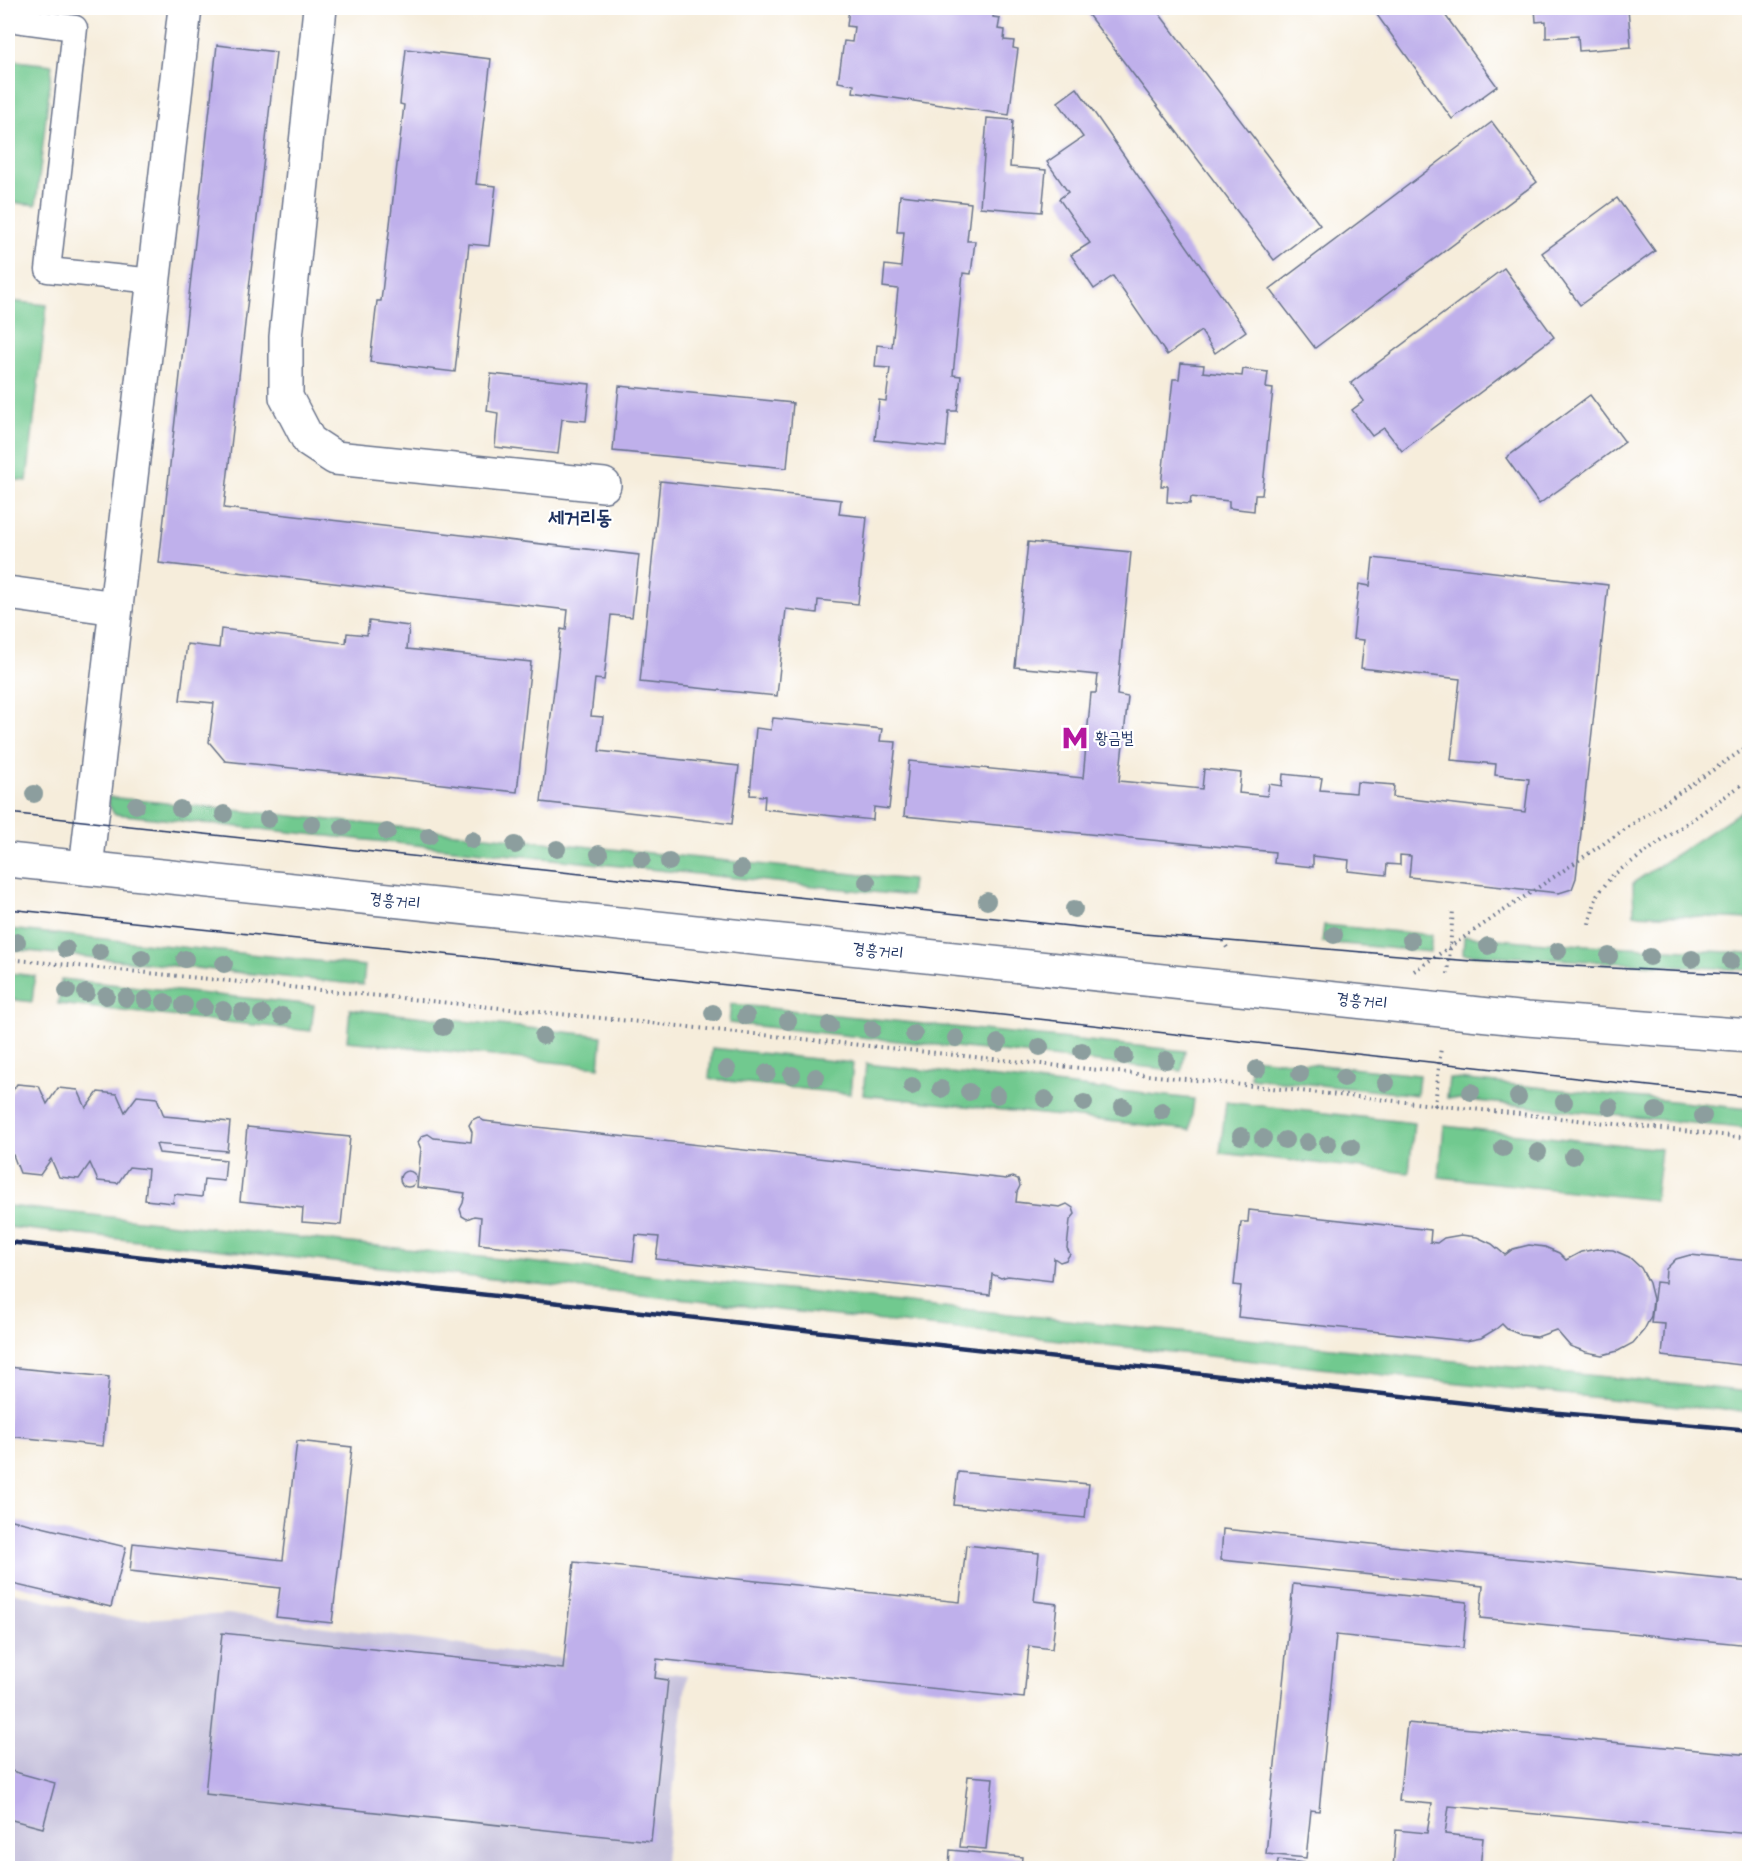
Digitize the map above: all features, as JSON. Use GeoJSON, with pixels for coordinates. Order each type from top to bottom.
{"type":"FeatureCollection","features":[{"type":"Feature","properties":{"kind":"main road"},"geometry":{"type":"LineString","coordinates":[[86,868],[185,8]]}},
{"type":"Feature","properties":{"kind":"main road"},"geometry":{"type":"LineString","coordinates":[[320,8],[286,337],[286,397],[309,441],[335,458],[604,484]]}},
{"type":"Feature","properties":{"kind":"main road"},"geometry":{"type":"LineString","coordinates":[[8,593],[116,608]]}},
{"type":"Feature","properties":{"kind":"main road","name":"경흥거리"},"geometry":{"type":"LineString","coordinates":[[8,860],[1527,1019],[1749,1036]]}},
{"type":"Feature","properties":{"kind":"lane"},"geometry":{"type":"LineString","coordinates":[[8,19],[75,28],[48,270],[154,281]]}},
{"type":"Feature","properties":{"kind":"path"},"geometry":{"type":"LineString","coordinates":[[1404,977],[1749,745]]}},
{"type":"Feature","properties":{"kind":"path"},"geometry":{"type":"LineString","coordinates":[[1589,924],[1597,895],[1613,875],[1749,779]]}},
{"type":"Feature","properties":{"kind":"path"},"geometry":{"type":"LineString","coordinates":[[8,959],[623,1020],[1749,1138]]}},
{"type":"Feature","properties":{"kind":"shaded area"},"geometry":{"type":"Polygon","coordinates":[[[8,1591],[124,1620],[228,1614],[687,1675],[664,1868],[8,1868],[8,1591]]]}},
{"type":"Feature","properties":{"kind":"green space"},"geometry":{"type":"Polygon","coordinates":[[[8,60],[52,65],[36,205],[8,202],[8,60]]]}},
{"type":"Feature","properties":{"kind":"green space"},"geometry":{"type":"Polygon","coordinates":[[[8,301],[47,305],[27,481],[8,479],[8,301]]]}},
{"type":"Feature","properties":{"kind":"green space"},"geometry":{"type":"Polygon","coordinates":[[[108,797],[912,880],[910,896],[114,814],[108,797]]]}},
{"type":"Feature","properties":{"kind":"green space"},"geometry":{"type":"Polygon","coordinates":[[[1749,806],[1749,919],[1634,914],[1633,883],[1749,806]]]}},
{"type":"Feature","properties":{"kind":"green space"},"geometry":{"type":"Polygon","coordinates":[[[1324,925],[1432,935],[1430,952],[1322,942],[1324,925]]]}},
{"type":"Feature","properties":{"kind":"green space"},"geometry":{"type":"Polygon","coordinates":[[[8,929],[365,966],[363,985],[8,949],[8,929]]]}},
{"type":"Feature","properties":{"kind":"green space"},"geometry":{"type":"Polygon","coordinates":[[[1464,936],[1546,943],[1749,953],[1749,970],[1463,954],[1464,936]]]}},
{"type":"Feature","properties":{"kind":"green space"},"geometry":{"type":"Polygon","coordinates":[[[8,973],[35,976],[32,1002],[8,999],[8,973]]]}},
{"type":"Feature","properties":{"kind":"green space"},"geometry":{"type":"Polygon","coordinates":[[[61,979],[314,1005],[311,1031],[58,1004],[61,979]]]}},
{"type":"Feature","properties":{"kind":"green space"},"geometry":{"type":"Polygon","coordinates":[[[731,1004],[1185,1051],[1182,1071],[729,1023],[731,1004]]]}},
{"type":"Feature","properties":{"kind":"green space"},"geometry":{"type":"Polygon","coordinates":[[[350,1009],[602,1036],[599,1067],[347,1041],[350,1009]]]}},
{"type":"Feature","properties":{"kind":"green space"},"geometry":{"type":"Polygon","coordinates":[[[712,1048],[853,1063],[850,1094],[709,1079],[712,1048]]]}},
{"type":"Feature","properties":{"kind":"green space"},"geometry":{"type":"Polygon","coordinates":[[[1252,1058],[1419,1075],[1417,1095],[1250,1078],[1252,1058]]]}},
{"type":"Feature","properties":{"kind":"green space"},"geometry":{"type":"Polygon","coordinates":[[[866,1064],[1194,1099],[1190,1130],[863,1095],[866,1064]]]}},
{"type":"Feature","properties":{"kind":"green space"},"geometry":{"type":"Polygon","coordinates":[[[1449,1078],[1749,1109],[1749,1129],[1447,1098],[1449,1078]]]}},
{"type":"Feature","properties":{"kind":"green space"},"geometry":{"type":"Polygon","coordinates":[[[1226,1102],[1414,1123],[1409,1173],[1220,1153],[1226,1102]]]}},
{"type":"Feature","properties":{"kind":"green space"},"geometry":{"type":"Polygon","coordinates":[[[1444,1126],[1661,1149],[1655,1200],[1439,1177],[1444,1126]]]}},
{"type":"Feature","properties":{"kind":"green space"},"geometry":{"type":"Polygon","coordinates":[[[8,1206],[1749,1392],[1749,1412],[1646,1403],[8,1227],[8,1206]]]}},
{"type":"Feature","properties":{"kind":"building"},"geometry":{"type":"Polygon","coordinates":[[[849,8],[994,8],[993,17],[1000,18],[998,29],[1005,30],[1004,40],[1014,41],[1013,48],[1018,49],[1009,115],[853,92],[854,85],[838,82],[844,41],[852,42],[854,27],[847,26],[849,8]]]}},
{"type":"Feature","properties":{"kind":"building"},"geometry":{"type":"Polygon","coordinates":[[[1083,8],[1155,8],[1320,225],[1274,260],[1083,8]]]}},
{"type":"Feature","properties":{"kind":"building"},"geometry":{"type":"Polygon","coordinates":[[[1372,8],[1440,8],[1497,86],[1452,119],[1372,8]]]}},
{"type":"Feature","properties":{"kind":"building"},"geometry":{"type":"Polygon","coordinates":[[[1535,8],[1628,8],[1631,47],[1579,51],[1578,36],[1546,38],[1546,21],[1536,22],[1535,8]]]}},
{"type":"Feature","properties":{"kind":"building"},"geometry":{"type":"Polygon","coordinates":[[[217,45],[276,52],[224,508],[639,555],[632,617],[611,615],[604,680],[595,679],[591,716],[603,717],[599,751],[739,766],[732,824],[541,802],[561,629],[566,630],[568,610],[159,563],[217,45]]]}},
{"type":"Feature","properties":{"kind":"building"},"geometry":{"type":"Polygon","coordinates":[[[406,49],[491,59],[476,184],[496,186],[489,246],[469,244],[455,372],[370,362],[377,301],[381,301],[404,105],[400,104],[406,49]]]}},
{"type":"Feature","properties":{"kind":"building"},"geometry":{"type":"Polygon","coordinates":[[[1077,88],[1246,331],[1215,353],[1201,331],[1167,355],[1113,276],[1094,289],[1071,255],[1090,243],[1059,199],[1068,192],[1047,162],[1083,137],[1058,102],[1077,88]]]}},
{"type":"Feature","properties":{"kind":"building"},"geometry":{"type":"Polygon","coordinates":[[[987,118],[1013,120],[1010,167],[1046,170],[1042,212],[980,207],[987,118]]]}},
{"type":"Feature","properties":{"kind":"building"},"geometry":{"type":"Polygon","coordinates":[[[1492,122],[1537,182],[1315,348],[1270,289],[1492,122]]]}},
{"type":"Feature","properties":{"kind":"building"},"geometry":{"type":"Polygon","coordinates":[[[900,195],[971,203],[967,241],[975,241],[971,274],[963,273],[953,375],[961,376],[957,411],[949,411],[946,447],[875,440],[879,400],[886,401],[890,368],[875,367],[877,345],[892,347],[898,289],[883,287],[885,265],[901,267],[904,232],[897,232],[900,195]]]}},
{"type":"Feature","properties":{"kind":"building"},"geometry":{"type":"Polygon","coordinates":[[[1617,198],[1655,251],[1580,305],[1542,253],[1617,198]]]}},
{"type":"Feature","properties":{"kind":"building"},"geometry":{"type":"Polygon","coordinates":[[[1504,268],[1554,337],[1402,451],[1384,428],[1372,436],[1352,410],[1364,401],[1351,383],[1504,268]]]}},
{"type":"Feature","properties":{"kind":"building"},"geometry":{"type":"Polygon","coordinates":[[[1181,363],[1204,365],[1203,372],[1242,376],[1243,369],[1268,372],[1266,388],[1273,389],[1262,495],[1255,495],[1254,511],[1229,508],[1229,501],[1191,497],[1190,504],[1167,502],[1168,486],[1161,486],[1173,379],[1179,379],[1181,363]]]}},
{"type":"Feature","properties":{"kind":"building"},"geometry":{"type":"Polygon","coordinates":[[[491,374],[590,384],[586,421],[562,419],[558,454],[495,447],[498,413],[487,411],[491,374]]]}},
{"type":"Feature","properties":{"kind":"building"},"geometry":{"type":"Polygon","coordinates":[[[619,386],[793,403],[787,468],[613,451],[619,386]]]}},
{"type":"Feature","properties":{"kind":"building"},"geometry":{"type":"Polygon","coordinates":[[[1590,395],[1625,442],[1539,504],[1506,458],[1590,395]]]}},
{"type":"Feature","properties":{"kind":"building"},"geometry":{"type":"Polygon","coordinates":[[[660,481],[841,500],[839,514],[867,517],[858,604],[818,600],[817,613],[786,609],[777,696],[640,682],[660,481]]]}},
{"type":"Feature","properties":{"kind":"building"},"geometry":{"type":"Polygon","coordinates":[[[1028,542],[1131,552],[1117,695],[1128,697],[1119,781],[1202,789],[1204,769],[1241,773],[1239,793],[1267,796],[1269,784],[1282,786],[1283,774],[1322,778],[1320,790],[1356,793],[1357,782],[1394,785],[1393,797],[1525,812],[1529,779],[1495,775],[1496,764],[1451,760],[1460,679],[1361,668],[1364,640],[1353,639],[1359,584],[1370,586],[1373,558],[1608,585],[1576,878],[1572,889],[1559,893],[1409,877],[1411,856],[1400,855],[1400,865],[1387,864],[1386,875],[1348,871],[1349,860],[1313,856],[1313,867],[1274,863],[1275,852],[904,816],[909,761],[1083,778],[1091,693],[1096,693],[1098,675],[1015,667],[1028,542]]]}},
{"type":"Feature","properties":{"kind":"building"},"geometry":{"type":"Polygon","coordinates":[[[369,621],[409,626],[407,649],[531,662],[517,792],[225,761],[209,742],[214,703],[180,700],[187,644],[219,648],[221,629],[346,643],[347,633],[367,635],[369,621]]]}},
{"type":"Feature","properties":{"kind":"building"},"geometry":{"type":"Polygon","coordinates":[[[773,718],[882,729],[880,741],[896,742],[889,809],[874,807],[873,820],[764,809],[765,796],[750,795],[756,728],[771,730],[773,718]]]}},
{"type":"Feature","properties":{"kind":"building"},"geometry":{"type":"Polygon","coordinates":[[[17,1084],[39,1086],[47,1104],[58,1088],[78,1090],[86,1108],[98,1092],[117,1094],[125,1112],[137,1096],[157,1098],[164,1116],[230,1122],[227,1151],[156,1144],[159,1153],[226,1160],[224,1181],[204,1179],[202,1197],[174,1194],[173,1203],[145,1200],[148,1169],[129,1167],[118,1183],[98,1181],[90,1163],[79,1179],[59,1177],[51,1159],[40,1175],[20,1173],[13,1155],[8,1154],[8,1097],[17,1084]]]}},
{"type":"Feature","properties":{"kind":"building"},"geometry":{"type":"Polygon","coordinates":[[[478,1117],[484,1121],[1006,1179],[1013,1177],[1018,1179],[1020,1186],[1016,1202],[1060,1207],[1067,1204],[1073,1208],[1075,1214],[1070,1220],[1067,1248],[1070,1254],[1066,1260],[1060,1262],[1054,1258],[1052,1281],[1008,1276],[1001,1278],[992,1274],[990,1295],[656,1259],[659,1237],[636,1235],[633,1261],[479,1244],[481,1217],[474,1216],[467,1219],[462,1216],[460,1209],[465,1193],[417,1187],[421,1149],[418,1142],[422,1136],[428,1134],[434,1138],[471,1142],[472,1132],[469,1125],[478,1117]]]}},
{"type":"Feature","properties":{"kind":"building"},"geometry":{"type":"Polygon","coordinates":[[[247,1127],[350,1137],[341,1225],[302,1222],[303,1208],[240,1201],[247,1127]]]}},
{"type":"Feature","properties":{"kind":"building"},"geometry":{"type":"Polygon","coordinates":[[[408,1171],[414,1173],[416,1179],[414,1185],[408,1187],[402,1185],[400,1179],[402,1173],[408,1171]]]}},
{"type":"Feature","properties":{"kind":"building"},"geometry":{"type":"Polygon","coordinates":[[[1249,1210],[1431,1230],[1430,1242],[1437,1243],[1444,1238],[1461,1235],[1477,1237],[1492,1244],[1505,1255],[1513,1249],[1529,1245],[1545,1247],[1559,1253],[1566,1260],[1581,1252],[1597,1249],[1613,1250],[1629,1257],[1641,1268],[1649,1283],[1653,1299],[1651,1316],[1644,1330],[1633,1343],[1618,1351],[1602,1355],[1570,1346],[1556,1330],[1537,1337],[1521,1335],[1507,1329],[1502,1324],[1481,1338],[1466,1341],[1238,1317],[1241,1286],[1234,1285],[1241,1222],[1248,1222],[1249,1210]]]}},
{"type":"Feature","properties":{"kind":"building"},"geometry":{"type":"Polygon","coordinates":[[[1690,1255],[1750,1261],[1750,1366],[1662,1356],[1665,1324],[1651,1323],[1656,1282],[1665,1283],[1666,1269],[1676,1259],[1690,1255]]]}},
{"type":"Feature","properties":{"kind":"building"},"geometry":{"type":"Polygon","coordinates":[[[8,1367],[109,1377],[103,1446],[8,1436],[8,1367]]]}},
{"type":"Feature","properties":{"kind":"building"},"geometry":{"type":"Polygon","coordinates":[[[297,1441],[352,1447],[332,1623],[276,1617],[280,1588],[130,1571],[133,1543],[283,1560],[297,1441]]]}},
{"type":"Feature","properties":{"kind":"building"},"geometry":{"type":"Polygon","coordinates":[[[958,1472],[1089,1484],[1085,1518],[954,1505],[958,1472]]]}},
{"type":"Feature","properties":{"kind":"building"},"geometry":{"type":"Polygon","coordinates":[[[8,1519],[126,1547],[111,1607],[8,1583],[8,1519]]]}},
{"type":"Feature","properties":{"kind":"building"},"geometry":{"type":"Polygon","coordinates":[[[1223,1529],[1750,1582],[1750,1645],[1480,1618],[1483,1586],[1221,1560],[1223,1529]]]}},
{"type":"Feature","properties":{"kind":"building"},"geometry":{"type":"Polygon","coordinates":[[[966,1545],[1039,1553],[1034,1601],[1057,1604],[1052,1649],[1029,1646],[1024,1698],[657,1659],[655,1678],[668,1680],[651,1841],[205,1794],[222,1633],[563,1669],[574,1562],[960,1602],[966,1545]]]}},
{"type":"Feature","properties":{"kind":"building"},"geometry":{"type":"Polygon","coordinates":[[[1293,1584],[1467,1602],[1463,1648],[1336,1635],[1319,1811],[1311,1810],[1306,1858],[1266,1854],[1293,1584]]]}},
{"type":"Feature","properties":{"kind":"building"},"geometry":{"type":"Polygon","coordinates":[[[1407,1723],[1750,1755],[1750,1834],[1449,1806],[1445,1834],[1483,1838],[1480,1868],[1393,1868],[1396,1830],[1427,1833],[1432,1804],[1399,1801],[1407,1723]]]}},
{"type":"Feature","properties":{"kind":"building"},"geometry":{"type":"Polygon","coordinates":[[[8,1770],[55,1783],[43,1828],[8,1819],[8,1770]]]}},
{"type":"Feature","properties":{"kind":"building"},"geometry":{"type":"Polygon","coordinates":[[[968,1776],[993,1778],[986,1849],[960,1847],[968,1776]]]}},
{"type":"Feature","properties":{"kind":"building"},"geometry":{"type":"Polygon","coordinates":[[[950,1850],[1022,1857],[1021,1868],[949,1868],[950,1850]]]}},
{"type":"Feature","properties":{"kind":"building"},"geometry":{"type":"Polygon","coordinates":[[[1278,1860],[1323,1865],[1323,1868],[1277,1868],[1278,1860]]]}},
{"type":"Feature","properties":{"kind":"tram line"},"geometry":{"type":"LineString","coordinates":[[8,813],[1144,934],[1471,961],[1750,975]]}},
{"type":"Feature","properties":{"kind":"tram line"},"geometry":{"type":"LineString","coordinates":[[8,909],[472,957],[1750,1097]]}},
{"type":"Feature","properties":{"kind":"railway"},"geometry":{"type":"LineString","coordinates":[[8,1242],[1537,1411],[1750,1430]]}},
{"type":"Feature","properties":{"kind":"place","name":"황금벌"},"geometry":{"type":"Point","coordinates":[1075,738]}},
{"type":"Feature","properties":{"kind":"district","name":"세거리동"},"geometry":{"type":"Point","coordinates":[580,517]}}]}
